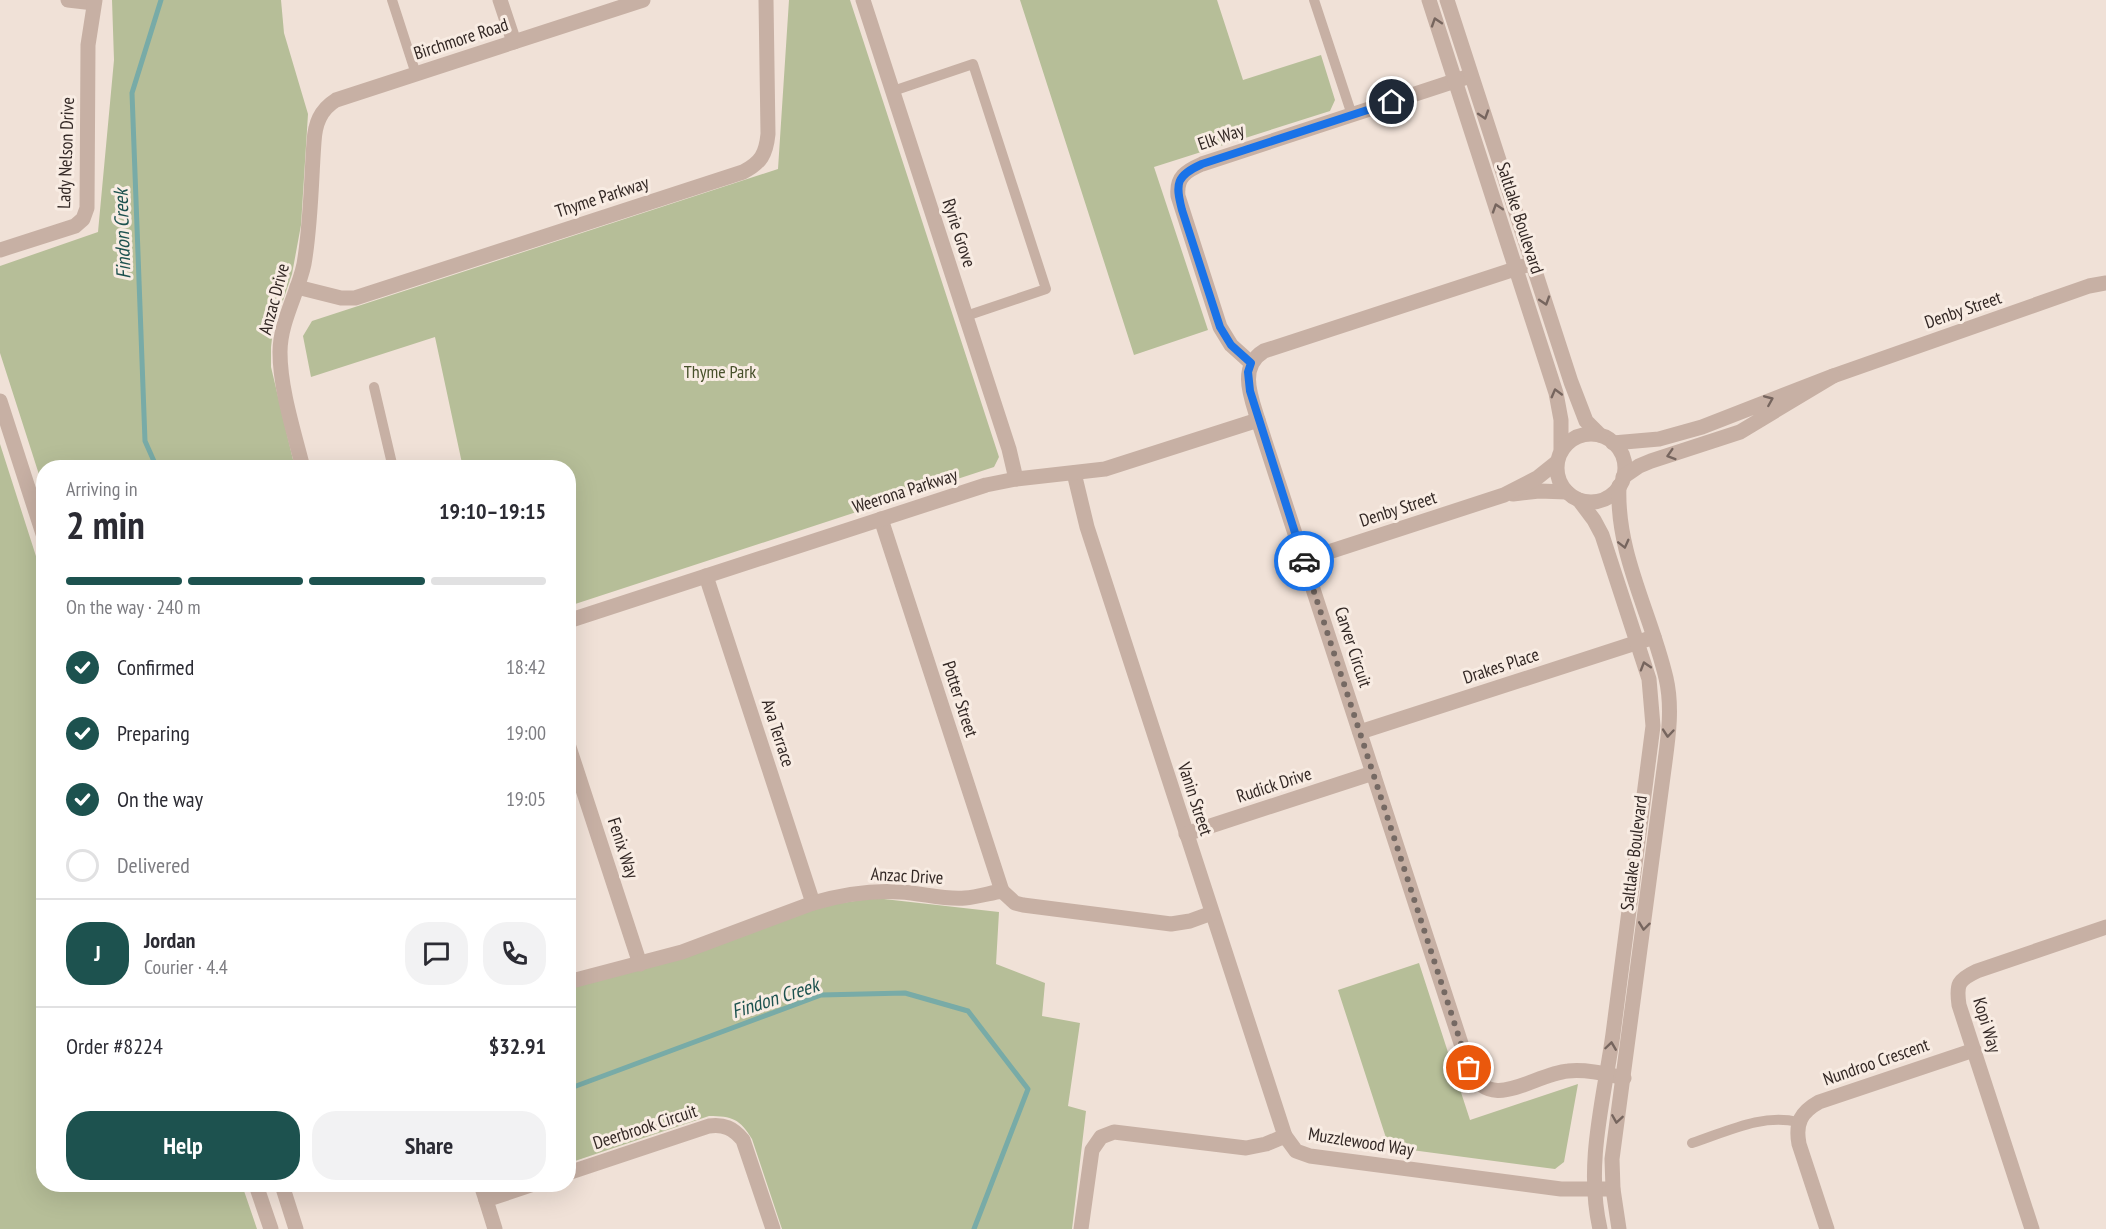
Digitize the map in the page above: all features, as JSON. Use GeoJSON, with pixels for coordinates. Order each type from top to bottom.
{"type":"FeatureCollection","features":[{"type":"Feature","properties":{"kind":"street"},"geometry":{"type":"LineString","coordinates":[[68,0],[94,2]]}},
{"type":"Feature","properties":{"kind":"street"},"geometry":{"type":"LineString","coordinates":[[500,0],[514,42]]}},
{"type":"Feature","properties":{"kind":"street","name":"Birchmore Road"},"geometry":{"type":"LineString","coordinates":[[314,139],[319,117],[330,104],[643,0]]}},
{"type":"Feature","properties":{"kind":"street","name":"Thyme Parkway"},"geometry":{"type":"LineString","coordinates":[[297,287],[347,298],[366,295],[743,172],[757,165],[764,155],[768,134],[766,0]]}},
{"type":"Feature","properties":{"kind":"street","name":"Ryrie Grove"},"geometry":{"type":"LineString","coordinates":[[863,0],[1009,449],[1016,478]]}},
{"type":"Feature","properties":{"kind":"street","name":"Saltlake Boulevard"},"geometry":{"type":"LineString","coordinates":[[1429,0],[1556,393],[1561,420],[1559,457]]}},
{"type":"Feature","properties":{"kind":"street","name":"Saltlake Boulevard"},"geometry":{"type":"LineString","coordinates":[[1447,0],[1577,400],[1586,421],[1600,435]]}},
{"type":"Feature","properties":{"kind":"street","name":"Lady Nelson Drive"},"geometry":{"type":"LineString","coordinates":[[0,250],[75,226],[85,214],[87,208],[88,45],[94,2]]}},
{"type":"Feature","properties":{"kind":"street","name":"Elk Way"},"geometry":{"type":"LineString","coordinates":[[1251,363],[1231,345],[1220,327],[1182,210],[1178,196],[1178,182],[1186,172],[1202,164],[1471,75]]}},
{"type":"Feature","properties":{"kind":"street","name":"Anzac Drive"},"geometry":{"type":"LineString","coordinates":[[301,460],[287,398],[280,351],[309,236],[314,139]]}},
{"type":"Feature","properties":{"kind":"street"},"geometry":{"type":"LineString","coordinates":[[1251,363],[1256,355],[1264,351],[1533,263]]}},
{"type":"Feature","properties":{"kind":"street","name":"Denby Street"},"geometry":{"type":"LineString","coordinates":[[1833,376],[2089,286],[2106,283]]}},
{"type":"Feature","properties":{"kind":"street","name":"Carver Circuit"},"geometry":{"type":"LineString","coordinates":[[1251,363],[1248,380],[1258,420],[1475,1081],[1485,1089],[1500,1091],[1570,1071],[1624,1078]]}},
{"type":"Feature","properties":{"kind":"street"},"geometry":{"type":"LineString","coordinates":[[1613,443],[1659,439],[1702,427],[1833,376]]}},
{"type":"Feature","properties":{"kind":"street"},"geometry":{"type":"LineString","coordinates":[[1621,482],[1623,458],[1613,443],[1600,435],[1588,434],[1578,437],[1568,443],[1559,457],[1557,473],[1560,483],[1573,496],[1590,502],[1601,500],[1611,495],[1621,482],[1639,466],[1740,432],[1833,376]]}},
{"type":"Feature","properties":{"kind":"street"},"geometry":{"type":"LineString","coordinates":[[0,401],[36,512]]}},
{"type":"Feature","properties":{"kind":"street","name":"Weerona Parkway"},"geometry":{"type":"LineString","coordinates":[[576,618],[986,485],[1016,478],[1105,469],[1258,420]]}},
{"type":"Feature","properties":{"kind":"street","name":"Denby Street"},"geometry":{"type":"LineString","coordinates":[[1304,560],[1504,495],[1537,478],[1559,457]]}},
{"type":"Feature","properties":{"kind":"street","name":"Vanin Street"},"geometry":{"type":"LineString","coordinates":[[1074,473],[1081,510],[1285,1136]]}},
{"type":"Feature","properties":{"kind":"street","name":"Saltlake Boulevard"},"geometry":{"type":"LineString","coordinates":[[1618,1229],[1612,1159],[1669,733],[1668,692],[1654,637],[1625,549],[1618,512],[1621,482]]}},
{"type":"Feature","properties":{"kind":"street","name":"Denby Street"},"geometry":{"type":"LineString","coordinates":[[1504,495],[1539,491],[1573,496]]}},
{"type":"Feature","properties":{"kind":"street","name":"Saltlake Boulevard"},"geometry":{"type":"LineString","coordinates":[[1573,496],[1594,520],[1602,535],[1649,679],[1653,726],[1607,1074],[1596,1140],[1594,1190],[1600,1229]]}},
{"type":"Feature","properties":{"kind":"street","name":"Potter Street"},"geometry":{"type":"LineString","coordinates":[[881,519],[1002,891]]}},
{"type":"Feature","properties":{"kind":"street","name":"Ava Terrace"},"geometry":{"type":"LineString","coordinates":[[706,576],[813,903]]}},
{"type":"Feature","properties":{"kind":"street","name":"Drakes Place"},"geometry":{"type":"LineString","coordinates":[[1360,732],[1654,637]]}},
{"type":"Feature","properties":{"kind":"street","name":"Fenix Way"},"geometry":{"type":"LineString","coordinates":[[576,768],[640,964]]}},
{"type":"Feature","properties":{"kind":"street","name":"Rudick Drive"},"geometry":{"type":"LineString","coordinates":[[1186,834],[1373,773]]}},
{"type":"Feature","properties":{"kind":"street"},"geometry":{"type":"LineString","coordinates":[[1002,891],[1015,903],[1023,905],[1161,924],[1179,924],[1212,914]]}},
{"type":"Feature","properties":{"kind":"street","name":"Anzac Drive"},"geometry":{"type":"LineString","coordinates":[[576,980],[640,964],[713,941],[832,897],[872,892],[900,892],[957,899],[1002,891]]}},
{"type":"Feature","properties":{"kind":"street","name":"Kopi Way"},"geometry":{"type":"LineString","coordinates":[[2032,1229],[1957,994],[1961,980],[1977,971],[2106,927]]}},
{"type":"Feature","properties":{"kind":"street","name":"Nundroo Crescent"},"geometry":{"type":"LineString","coordinates":[[1798,1122],[1803,1114],[1819,1102],[1974,1050]]}},
{"type":"Feature","properties":{"kind":"street"},"geometry":{"type":"LineString","coordinates":[[1798,1122],[1799,1144],[1827,1229]]}},
{"type":"Feature","properties":{"kind":"street","name":"Deerbrook Circuit"},"geometry":{"type":"LineString","coordinates":[[576,1170],[708,1126],[726,1126],[733,1129],[743,1140],[773,1229]]}},
{"type":"Feature","properties":{"kind":"street","name":"Muzzlewood Way"},"geometry":{"type":"LineString","coordinates":[[1081,1229],[1090,1157],[1095,1144],[1107,1134],[1123,1133],[1246,1148],[1266,1144],[1285,1136],[1296,1151],[1311,1156],[1561,1189],[1613,1189]]}},
{"type":"Feature","properties":{"kind":"street"},"geometry":{"type":"LineString","coordinates":[[258,1192],[271,1229]]}},
{"type":"Feature","properties":{"kind":"street"},"geometry":{"type":"LineString","coordinates":[[284,1192],[296,1229]]}},
{"type":"Feature","properties":{"kind":"street"},"geometry":{"type":"LineString","coordinates":[[483,1192],[495,1229]]}},
{"type":"Feature","properties":{"kind":"street"},"geometry":{"type":"LineString","coordinates":[[486,1200],[510,1192]]}},
{"type":"Feature","properties":{"kind":"lane"},"geometry":{"type":"LineString","coordinates":[[392,0],[416,74]]}},
{"type":"Feature","properties":{"kind":"lane"},"geometry":{"type":"LineString","coordinates":[[1314,0],[1352,115]]}},
{"type":"Feature","properties":{"kind":"lane"},"geometry":{"type":"LineString","coordinates":[[893,91],[973,64],[1043,278],[1046,289],[966,316]]}},
{"type":"Feature","properties":{"kind":"lane"},"geometry":{"type":"LineString","coordinates":[[374,387],[391,460]]}},
{"type":"Feature","properties":{"kind":"lane"},"geometry":{"type":"LineString","coordinates":[[1692,1143],[1761,1120],[1783,1118],[1798,1122]]}},
{"type":"Feature","properties":{"kind":"green space"},"geometry":{"type":"Polygon","coordinates":[[[112,0],[281,0],[284,33],[308,114],[301,225],[292,274],[273,330],[271,347],[271,367],[293,460],[36,460],[36,465],[0,353],[0,266],[98,232],[114,60],[112,0]]]}},
{"type":"Feature","properties":{"kind":"green space","name":"Thyme Park"},"geometry":{"type":"Polygon","coordinates":[[[789,0],[850,0],[999,457],[994,467],[576,604],[576,460],[461,460],[435,337],[311,377],[303,336],[312,321],[778,169],[789,0]]]}},
{"type":"Feature","properties":{"kind":"green space"},"geometry":{"type":"Polygon","coordinates":[[[1020,0],[1217,0],[1243,80],[1321,55],[1335,100],[1330,111],[1154,167],[1208,330],[1134,355],[1020,0]]]}},
{"type":"Feature","properties":{"kind":"green space"},"geometry":{"type":"Polygon","coordinates":[[[0,444],[36,556],[36,1192],[244,1192],[257,1229],[0,1229],[0,444]]]}},
{"type":"Feature","properties":{"kind":"green space"},"geometry":{"type":"Polygon","coordinates":[[[875,898],[999,912],[996,964],[1045,983],[1042,1016],[1080,1023],[1068,1106],[1086,1111],[1072,1229],[782,1229],[752,1139],[739,1123],[724,1117],[709,1116],[576,1161],[576,986],[828,905],[875,898]]]}},
{"type":"Feature","properties":{"kind":"green space"},"geometry":{"type":"Polygon","coordinates":[[[1419,963],[1470,1120],[1578,1084],[1564,1162],[1555,1169],[1389,1147],[1338,990],[1419,963]]]}},
{"type":"Feature","properties":{"kind":"waterway","name":"Findon Creek"},"geometry":{"type":"LineString","coordinates":[[153,460],[145,441],[132,93],[161,0]]}},
{"type":"Feature","properties":{"kind":"waterway","name":"Findon Creek"},"geometry":{"type":"LineString","coordinates":[[576,1086],[821,995],[905,993],[968,1011],[1028,1089],[974,1229]]}},
{"type":"Feature","properties":{"kind":"way so far"},"geometry":{"type":"LineString","coordinates":[[1304,561],[1469,1068]]}},
{"type":"Feature","properties":{"kind":"route"},"geometry":{"type":"LineString","coordinates":[[1304,561],[1250,391],[1248,372],[1251,363],[1231,345],[1220,327],[1182,210],[1178,196],[1178,182],[1186,172],[1202,164],[1392,102]]}}]}
